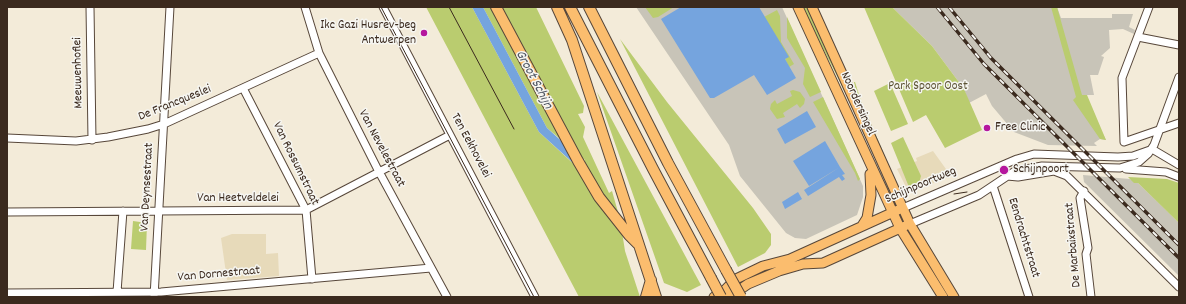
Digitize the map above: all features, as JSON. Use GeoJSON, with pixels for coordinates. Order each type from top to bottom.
{"type":"FeatureCollection","features":[{"type":"Feature","properties":{"kind":"highway"},"geometry":{"type":"LineString","coordinates":[[496,7],[578,161],[599,197],[629,235],[640,245]]}},
{"type":"Feature","properties":{"kind":"highway"},"geometry":{"type":"LineString","coordinates":[[557,7],[572,40],[656,297]]}},
{"type":"Feature","properties":{"kind":"highway"},"geometry":{"type":"LineString","coordinates":[[570,7],[721,297]]}},
{"type":"Feature","properties":{"kind":"highway"},"geometry":{"type":"LineString","coordinates":[[589,7],[668,163],[741,297]]}},
{"type":"Feature","properties":{"kind":"highway"},"geometry":{"type":"LineString","coordinates":[[646,297],[651,280]]}},
{"type":"Feature","properties":{"kind":"main road","name":"Noordersingel"},"geometry":{"type":"LineString","coordinates":[[798,7],[892,212],[900,228],[943,297]]}},
{"type":"Feature","properties":{"kind":"main road","name":"Noordersingel"},"geometry":{"type":"LineString","coordinates":[[812,7],[910,224],[954,297]]}},
{"type":"Feature","properties":{"kind":"main road"},"geometry":{"type":"LineString","coordinates":[[862,226],[866,218],[872,189],[866,157]]}},
{"type":"Feature","properties":{"kind":"main road","name":"Schijnpoortweg"},"geometry":{"type":"LineString","coordinates":[[714,297],[723,292],[736,279],[749,275],[763,266],[790,259],[903,208]]}},
{"type":"Feature","properties":{"kind":"main road"},"geometry":{"type":"LineString","coordinates":[[729,297],[748,284],[780,271],[803,264],[823,263],[910,224]]}},
{"type":"Feature","properties":{"kind":"street","name":"Meeuwenhoflei"},"geometry":{"type":"LineString","coordinates":[[90,7],[92,140]]}},
{"type":"Feature","properties":{"kind":"street","name":"Van Deynsestraat"},"geometry":{"type":"LineString","coordinates":[[154,294],[170,7]]}},
{"type":"Feature","properties":{"kind":"street","name":"Van Nevelestraat"},"geometry":{"type":"LineString","coordinates":[[305,7],[319,53],[379,172],[446,297]]}},
{"type":"Feature","properties":{"kind":"street","name":"Ten Eekhovelei"},"geometry":{"type":"LineString","coordinates":[[383,7],[535,297]]}},
{"type":"Feature","properties":{"kind":"street"},"geometry":{"type":"LineString","coordinates":[[1149,7],[1122,78],[1124,142],[1179,123]]}},
{"type":"Feature","properties":{"kind":"street"},"geometry":{"type":"LineString","coordinates":[[1138,37],[1179,45]]}},
{"type":"Feature","properties":{"kind":"street","name":"De Francqueslei"},"geometry":{"type":"LineString","coordinates":[[7,138],[60,141],[92,140],[128,134],[164,124],[319,53]]}},
{"type":"Feature","properties":{"kind":"street"},"geometry":{"type":"LineString","coordinates":[[1120,168],[1141,161],[1152,149],[1179,77]]}},
{"type":"Feature","properties":{"kind":"street","name":"Van Rossumstraat"},"geometry":{"type":"LineString","coordinates":[[243,88],[306,210],[312,279]]}},
{"type":"Feature","properties":{"kind":"street","name":"Van Heetveldelei"},"geometry":{"type":"LineString","coordinates":[[7,212],[306,210],[450,135]]}},
{"type":"Feature","properties":{"kind":"street","name":"Schijnpoortweg"},"geometry":{"type":"LineString","coordinates":[[903,208],[1016,159],[1034,154],[1118,157],[1134,156],[1152,149]]}},
{"type":"Feature","properties":{"kind":"street"},"geometry":{"type":"LineString","coordinates":[[1152,149],[1179,165]]}},
{"type":"Feature","properties":{"kind":"street"},"geometry":{"type":"LineString","coordinates":[[910,224],[979,195],[1015,171],[1042,166],[1120,168],[1166,172],[1179,177]]}},
{"type":"Feature","properties":{"kind":"street"},"geometry":{"type":"LineString","coordinates":[[1006,176],[1018,177],[1046,172],[1059,172],[1067,176],[1084,191],[1179,287]]}},
{"type":"Feature","properties":{"kind":"street","name":"Eendrachtstraat"},"geometry":{"type":"LineString","coordinates":[[993,186],[1029,297]]}},
{"type":"Feature","properties":{"kind":"street","name":"De Marbaixstraat"},"geometry":{"type":"LineString","coordinates":[[1084,191],[1080,198],[1088,248],[1086,254],[1091,297]]}},
{"type":"Feature","properties":{"kind":"street","name":"Van Deynsestraat"},"geometry":{"type":"LineString","coordinates":[[118,292],[123,211]]}},
{"type":"Feature","properties":{"kind":"street","name":"Van Dornestraat"},"geometry":{"type":"LineString","coordinates":[[7,293],[118,292],[154,294],[431,268]]}},
{"type":"Feature","properties":{"kind":"shaded area"},"geometry":{"type":"Polygon","coordinates":[[[636,7],[782,7],[863,186],[863,197],[857,215],[806,239],[795,238],[786,233],[740,176],[729,145],[636,7]]]}},
{"type":"Feature","properties":{"kind":"shaded area"},"geometry":{"type":"Polygon","coordinates":[[[892,7],[1057,7],[1061,18],[1112,18],[1112,14],[1133,14],[1129,27],[1135,30],[1134,34],[1123,29],[1109,30],[1110,48],[1101,56],[1104,57],[1098,75],[1090,75],[1094,95],[1083,95],[1106,140],[1100,139],[1094,143],[1097,146],[1048,145],[1014,132],[992,106],[986,94],[969,103],[964,89],[932,46],[892,7]]]}},
{"type":"Feature","properties":{"kind":"shaded area"},"geometry":{"type":"Polygon","coordinates":[[[933,151],[951,176],[914,191],[908,191],[897,169],[917,161],[916,158],[933,151]]]}},
{"type":"Feature","properties":{"kind":"shaded area"},"geometry":{"type":"Polygon","coordinates":[[[1083,175],[1130,179],[1138,183],[1179,223],[1179,276],[1084,182],[1083,175]]]}},
{"type":"Feature","properties":{"kind":"shaded area"},"geometry":{"type":"Polygon","coordinates":[[[232,234],[266,234],[266,254],[278,253],[279,276],[227,280],[221,238],[232,234]]]}},
{"type":"Feature","properties":{"kind":"green space"},"geometry":{"type":"Polygon","coordinates":[[[426,7],[472,7],[539,132],[578,168],[585,160],[547,128],[483,7],[536,7],[584,106],[583,113],[578,114],[585,127],[583,137],[609,193],[612,191],[620,219],[625,251],[640,297],[579,297],[426,7]]]}},
{"type":"Feature","properties":{"kind":"green space"},"geometry":{"type":"Polygon","coordinates":[[[645,7],[674,7],[658,17],[653,18],[645,7]]]}},
{"type":"Feature","properties":{"kind":"green space"},"geometry":{"type":"Polygon","coordinates":[[[802,7],[807,7],[823,39],[890,189],[841,84],[802,7]]]}},
{"type":"Feature","properties":{"kind":"green space","name":"Park Spoor Oost"},"geometry":{"type":"Polygon","coordinates":[[[864,7],[892,7],[932,46],[964,89],[982,130],[945,148],[926,115],[913,122],[864,7]]]}},
{"type":"Feature","properties":{"kind":"green space"},"geometry":{"type":"Polygon","coordinates":[[[1051,7],[1057,7],[1082,95],[1087,95],[1106,140],[1100,139],[1073,100],[1076,97],[1051,7]]]}},
{"type":"Feature","properties":{"kind":"green space"},"geometry":{"type":"Polygon","coordinates":[[[777,10],[780,16],[781,42],[794,64],[789,67],[785,59],[788,57],[764,17],[777,10]]]}},
{"type":"Feature","properties":{"kind":"green space"},"geometry":{"type":"Polygon","coordinates":[[[787,17],[821,92],[810,97],[803,84],[805,68],[787,38],[787,17]]]}},
{"type":"Feature","properties":{"kind":"green space"},"geometry":{"type":"Polygon","coordinates":[[[620,39],[667,102],[753,208],[771,234],[771,245],[765,253],[738,267],[620,39]]]}},
{"type":"Feature","properties":{"kind":"green space"},"geometry":{"type":"Polygon","coordinates":[[[854,82],[861,101],[897,184],[856,93],[854,82]]]}},
{"type":"Feature","properties":{"kind":"green space"},"geometry":{"type":"Polygon","coordinates":[[[890,83],[908,124],[891,131],[874,91],[890,83]]]}},
{"type":"Feature","properties":{"kind":"green space"},"geometry":{"type":"Polygon","coordinates":[[[793,90],[800,92],[805,99],[804,104],[800,108],[797,104],[783,113],[785,117],[777,119],[770,109],[771,104],[775,100],[777,104],[792,96],[790,91],[793,90]]]}},
{"type":"Feature","properties":{"kind":"green space"},"geometry":{"type":"Polygon","coordinates":[[[597,92],[701,285],[687,292],[664,283],[597,92]]]}},
{"type":"Feature","properties":{"kind":"green space"},"geometry":{"type":"Polygon","coordinates":[[[823,97],[860,179],[858,181],[855,173],[813,102],[823,97]]]}},
{"type":"Feature","properties":{"kind":"green space"},"geometry":{"type":"Polygon","coordinates":[[[903,137],[921,176],[919,183],[913,188],[909,187],[891,143],[903,137]]]}},
{"type":"Feature","properties":{"kind":"green space"},"geometry":{"type":"Polygon","coordinates":[[[1128,177],[1167,179],[1179,183],[1179,223],[1138,183],[1134,183],[1128,177]]]}},
{"type":"Feature","properties":{"kind":"green space"},"geometry":{"type":"Polygon","coordinates":[[[133,221],[147,223],[146,250],[131,249],[133,221]]]}},
{"type":"Feature","properties":{"kind":"water","name":"Groot Schijn"},"geometry":{"type":"Polygon","coordinates":[[[472,7],[483,7],[547,128],[577,155],[572,162],[539,132],[472,7]]]}},
{"type":"Feature","properties":{"kind":"water"},"geometry":{"type":"Polygon","coordinates":[[[681,7],[759,7],[789,57],[785,59],[796,78],[767,95],[754,75],[714,98],[710,98],[661,19],[681,7]]]}},
{"type":"Feature","properties":{"kind":"water"},"geometry":{"type":"Polygon","coordinates":[[[807,111],[816,127],[785,144],[777,129],[807,111]]]}},
{"type":"Feature","properties":{"kind":"water"},"geometry":{"type":"Polygon","coordinates":[[[825,141],[840,167],[809,186],[793,161],[825,141]]]}},
{"type":"Feature","properties":{"kind":"water"},"geometry":{"type":"Polygon","coordinates":[[[840,167],[845,174],[842,175],[845,179],[842,181],[839,177],[808,196],[804,190],[840,167]]]}},
{"type":"Feature","properties":{"kind":"water"},"geometry":{"type":"Polygon","coordinates":[[[798,192],[802,199],[785,209],[782,202],[798,192]]]}},
{"type":"Feature","properties":{"kind":"tram line"},"geometry":{"type":"LineString","coordinates":[[381,7],[534,297]]}},
{"type":"Feature","properties":{"kind":"tram line"},"geometry":{"type":"LineString","coordinates":[[449,7],[514,129]]}},
{"type":"Feature","properties":{"kind":"tram line"},"geometry":{"type":"LineString","coordinates":[[954,194],[967,192]]}},
{"type":"Feature","properties":{"kind":"railway"},"geometry":{"type":"LineString","coordinates":[[937,7],[984,64],[1179,258]]}},
{"type":"Feature","properties":{"kind":"railway"},"geometry":{"type":"LineString","coordinates":[[949,7],[991,58],[1179,245]]}},
{"type":"Feature","properties":{"kind":"place","name":"Ikc Gazi Husrev-beg Antwerpen"},"geometry":{"type":"Point","coordinates":[424,33]}},
{"type":"Feature","properties":{"kind":"place","name":"Free Clinic"},"geometry":{"type":"Point","coordinates":[987,128]}},
{"type":"Feature","properties":{"kind":"place","name":"Schijnpoort"},"geometry":{"type":"Point","coordinates":[1004,170]}}]}
